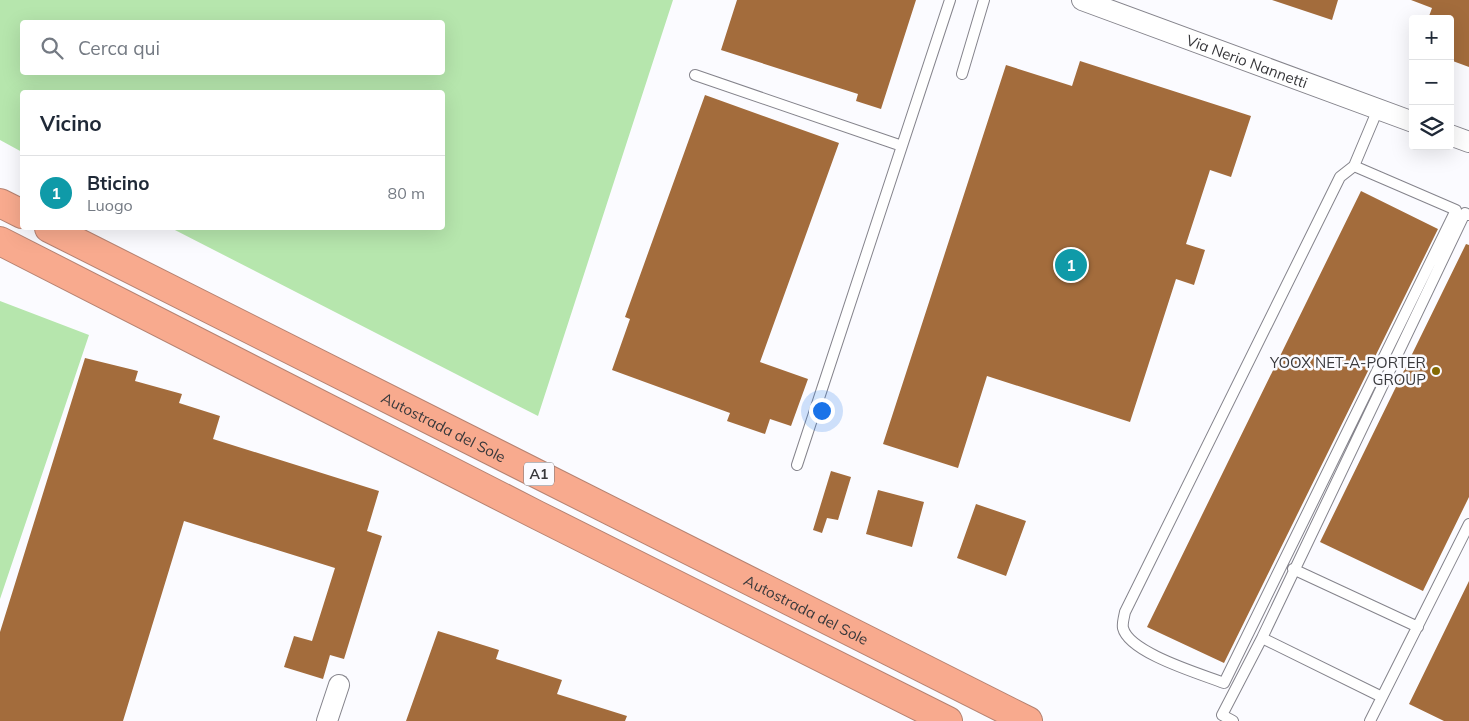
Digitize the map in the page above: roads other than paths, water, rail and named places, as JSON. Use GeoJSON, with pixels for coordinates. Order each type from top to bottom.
{"type":"FeatureCollection","features":[{"type":"Feature","properties":{"kind":"highway"},"geometry":{"type":"LineString","coordinates":[[0,203],[20,213]]}},
{"type":"Feature","properties":{"kind":"highway","name":"Autostrada del Sole"},"geometry":{"type":"LineString","coordinates":[[53,230],[1028,721]]}},
{"type":"Feature","properties":{"kind":"highway","name":"A1"},"geometry":{"type":"LineString","coordinates":[[0,241],[537,516],[948,721]]}},
{"type":"Feature","properties":{"kind":"street","name":"Via Nerio Nannetti"},"geometry":{"type":"LineString","coordinates":[[1082,0],[1409,121]]}},
{"type":"Feature","properties":{"kind":"street"},"geometry":{"type":"LineString","coordinates":[[1454,136],[1469,142]]}},
{"type":"Feature","properties":{"kind":"street"},"geometry":{"type":"LineString","coordinates":[[327,721],[339,686]]}},
{"type":"Feature","properties":{"kind":"lane"},"geometry":{"type":"LineString","coordinates":[[797,465],[950,0]]}},
{"type":"Feature","properties":{"kind":"lane"},"geometry":{"type":"LineString","coordinates":[[962,74],[984,0]]}},
{"type":"Feature","properties":{"kind":"lane"},"geometry":{"type":"LineString","coordinates":[[695,74],[902,146]]}},
{"type":"Feature","properties":{"kind":"lane"},"geometry":{"type":"LineString","coordinates":[[1354,166],[1456,210],[1224,683],[1143,650],[1129,638],[1123,627],[1125,612],[1340,177],[1354,166],[1378,109]]}},
{"type":"Feature","properties":{"kind":"lane"},"geometry":{"type":"LineString","coordinates":[[1233,721],[1222,715],[1262,638],[1293,569],[1465,213],[1469,215]]}},
{"type":"Feature","properties":{"kind":"lane"},"geometry":{"type":"LineString","coordinates":[[1370,721],[1469,524]]}},
{"type":"Feature","properties":{"kind":"lane"},"geometry":{"type":"LineString","coordinates":[[1293,569],[1418,627]]}},
{"type":"Feature","properties":{"kind":"lane"},"geometry":{"type":"LineString","coordinates":[[1262,638],[1382,697]]}},
{"type":"Feature","properties":{"kind":"place","name":"Bticino"},"geometry":{"type":"Point","coordinates":[1071,265]}},
{"type":"Feature","properties":{"kind":"place","name":"YOOX NET-A-PORTER GROUP"},"geometry":{"type":"Point","coordinates":[1436,371]}}]}
